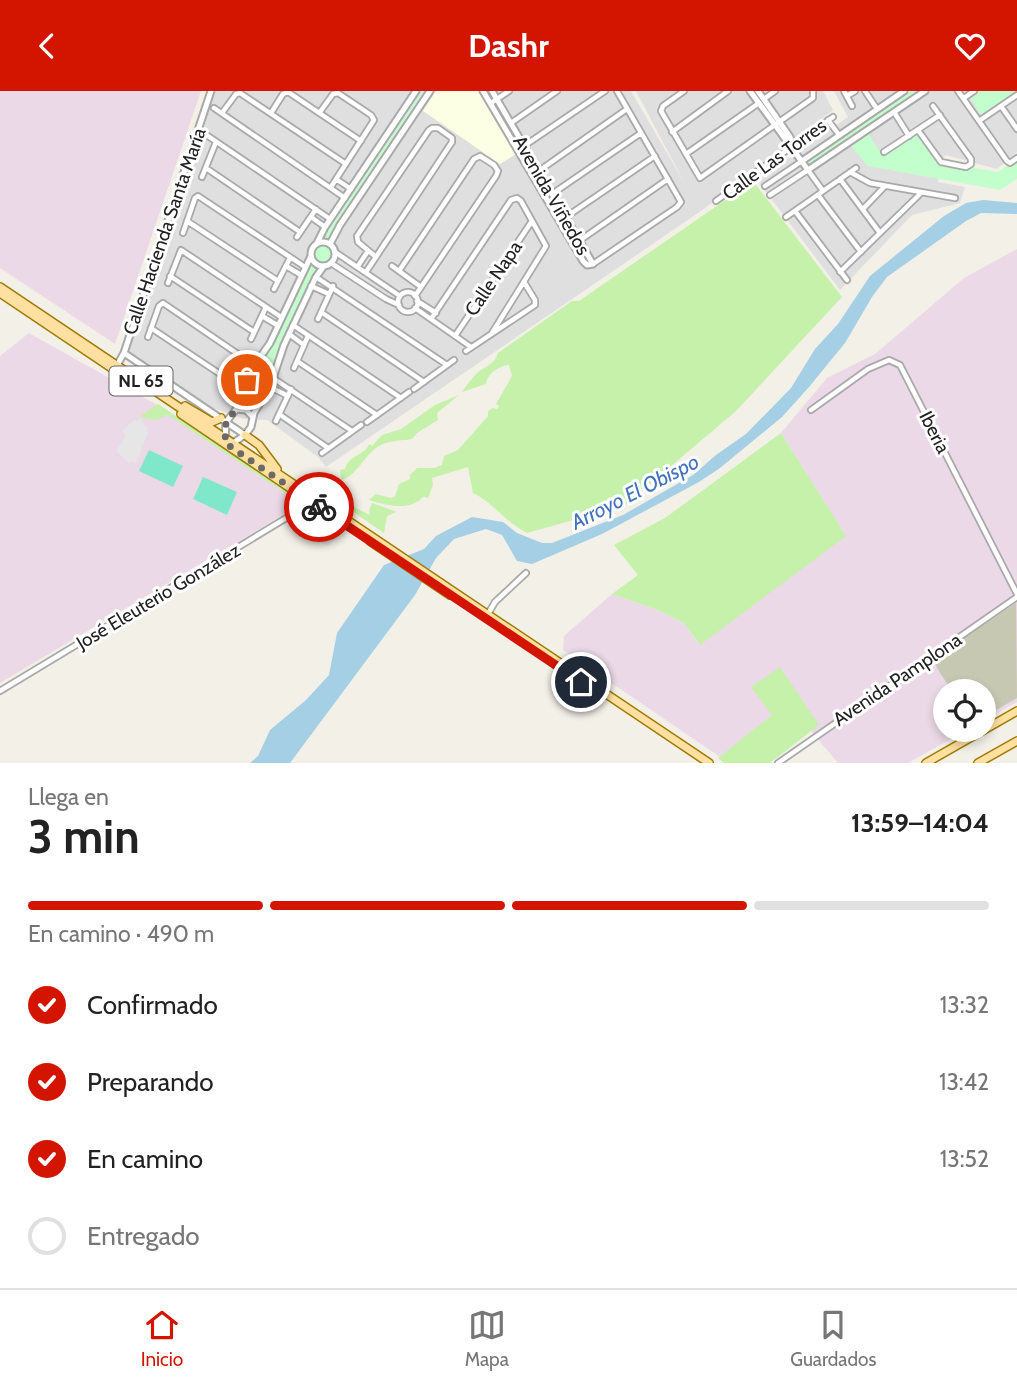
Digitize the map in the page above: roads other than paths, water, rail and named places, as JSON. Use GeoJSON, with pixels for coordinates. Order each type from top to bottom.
{"type":"FeatureCollection","features":[{"type":"Feature","properties":{"kind":"main road","name":"NL 65"},"geometry":{"type":"LineString","coordinates":[[0,287],[115,367],[282,475],[314,502]]}},
{"type":"Feature","properties":{"kind":"main road","name":"NL 65"},"geometry":{"type":"LineString","coordinates":[[0,293],[171,402],[314,502],[701,763]]}},
{"type":"Feature","properties":{"kind":"main road"},"geometry":{"type":"LineString","coordinates":[[171,402],[184,405],[212,422],[224,420]]}},
{"type":"Feature","properties":{"kind":"main road"},"geometry":{"type":"LineString","coordinates":[[245,435],[259,445],[282,475]]}},
{"type":"Feature","properties":{"kind":"main road","name":"NL 65"},"geometry":{"type":"LineString","coordinates":[[430,578],[709,763]]}},
{"type":"Feature","properties":{"kind":"main road"},"geometry":{"type":"LineString","coordinates":[[926,763],[1017,711]]}},
{"type":"Feature","properties":{"kind":"main road"},"geometry":{"type":"LineString","coordinates":[[978,763],[1017,741]]}},
{"type":"Feature","properties":{"kind":"street","name":"Calle Hacienda Santa María"},"geometry":{"type":"LineString","coordinates":[[115,367],[124,353],[211,91]]}},
{"type":"Feature","properties":{"kind":"street"},"geometry":{"type":"LineString","coordinates":[[224,420],[242,402],[250,372],[270,343],[312,249],[416,91]]}},
{"type":"Feature","properties":{"kind":"street"},"geometry":{"type":"LineString","coordinates":[[330,244],[430,91]]}},
{"type":"Feature","properties":{"kind":"street","name":"Avenida Viñedos"},"geometry":{"type":"LineString","coordinates":[[483,91],[494,101],[510,123],[536,172],[593,264],[587,265],[583,261],[536,172],[494,101],[492,91]]}},
{"type":"Feature","properties":{"kind":"street"},"geometry":{"type":"LineString","coordinates":[[494,101],[509,91]]}},
{"type":"Feature","properties":{"kind":"street"},"geometry":{"type":"LineString","coordinates":[[510,123],[557,91]]}},
{"type":"Feature","properties":{"kind":"street"},"geometry":{"type":"LineString","coordinates":[[524,146],[605,91]]}},
{"type":"Feature","properties":{"kind":"street"},"geometry":{"type":"LineString","coordinates":[[593,264],[680,204],[680,199],[617,91]]}},
{"type":"Feature","properties":{"kind":"street"},"geometry":{"type":"LineString","coordinates":[[684,91],[663,106],[662,113],[700,178],[814,94]]}},
{"type":"Feature","properties":{"kind":"street"},"geometry":{"type":"LineString","coordinates":[[672,132],[728,91]]}},
{"type":"Feature","properties":{"kind":"street"},"geometry":{"type":"LineString","coordinates":[[750,91],[777,123],[861,252]]}},
{"type":"Feature","properties":{"kind":"street"},"geometry":{"type":"LineString","coordinates":[[758,91],[761,101]]}},
{"type":"Feature","properties":{"kind":"street"},"geometry":{"type":"LineString","coordinates":[[686,155],[775,91]]}},
{"type":"Feature","properties":{"kind":"street"},"geometry":{"type":"LineString","coordinates":[[852,106],[846,94],[855,91]]}},
{"type":"Feature","properties":{"kind":"street"},"geometry":{"type":"LineString","coordinates":[[865,91],[877,109]]}},
{"type":"Feature","properties":{"kind":"street"},"geometry":{"type":"LineString","coordinates":[[765,186],[904,91]]}},
{"type":"Feature","properties":{"kind":"street"},"geometry":{"type":"LineString","coordinates":[[770,195],[925,91]]}},
{"type":"Feature","properties":{"kind":"street"},"geometry":{"type":"LineString","coordinates":[[958,91],[1007,161],[1010,163],[1017,158]]}},
{"type":"Feature","properties":{"kind":"street"},"geometry":{"type":"LineString","coordinates":[[964,98],[974,91]]}},
{"type":"Feature","properties":{"kind":"street"},"geometry":{"type":"LineString","coordinates":[[271,113],[286,92],[361,141]]}},
{"type":"Feature","properties":{"kind":"street"},"geometry":{"type":"LineString","coordinates":[[222,113],[238,93],[346,164]]}},
{"type":"Feature","properties":{"kind":"street"},"geometry":{"type":"LineString","coordinates":[[320,112],[336,93],[371,115],[374,121],[330,187]]}},
{"type":"Feature","properties":{"kind":"street"},"geometry":{"type":"LineString","coordinates":[[979,121],[1017,95]]}},
{"type":"Feature","properties":{"kind":"street"},"geometry":{"type":"LineString","coordinates":[[918,130],[938,159],[944,163],[967,167],[971,164],[971,159],[933,106]]}},
{"type":"Feature","properties":{"kind":"street"},"geometry":{"type":"LineString","coordinates":[[1001,106],[1017,129]]}},
{"type":"Feature","properties":{"kind":"street"},"geometry":{"type":"LineString","coordinates":[[214,108],[345,198]]}},
{"type":"Feature","properties":{"kind":"street"},"geometry":{"type":"LineString","coordinates":[[536,172],[627,109]]}},
{"type":"Feature","properties":{"kind":"street"},"geometry":{"type":"LineString","coordinates":[[894,112],[909,136]]}},
{"type":"Feature","properties":{"kind":"street"},"geometry":{"type":"LineString","coordinates":[[884,152],[940,114]]}},
{"type":"Feature","properties":{"kind":"street","name":"Calle Las Torres"},"geometry":{"type":"LineString","coordinates":[[716,201],[831,118],[839,135]]}},
{"type":"Feature","properties":{"kind":"street"},"geometry":{"type":"LineString","coordinates":[[366,272],[376,257],[452,142],[452,138],[438,128],[429,130],[357,236],[358,242],[376,257]]}},
{"type":"Feature","properties":{"kind":"street"},"geometry":{"type":"LineString","coordinates":[[390,131],[393,138],[400,137]]}},
{"type":"Feature","properties":{"kind":"street"},"geometry":{"type":"LineString","coordinates":[[552,194],[641,133]]}},
{"type":"Feature","properties":{"kind":"street"},"geometry":{"type":"LineString","coordinates":[[205,134],[330,219]]}},
{"type":"Feature","properties":{"kind":"street"},"geometry":{"type":"LineString","coordinates":[[202,177],[216,141]]}},
{"type":"Feature","properties":{"kind":"street"},"geometry":{"type":"LineString","coordinates":[[399,271],[474,159],[480,156],[494,165],[498,171],[496,176],[419,285],[414,296],[415,308]]}},
{"type":"Feature","properties":{"kind":"street"},"geometry":{"type":"LineString","coordinates":[[566,217],[655,156]]}},
{"type":"Feature","properties":{"kind":"street"},"geometry":{"type":"LineString","coordinates":[[365,167],[370,168],[374,174]]}},
{"type":"Feature","properties":{"kind":"street"},"geometry":{"type":"LineString","coordinates":[[206,168],[299,235],[316,209]]}},
{"type":"Feature","properties":{"kind":"street"},"geometry":{"type":"LineString","coordinates":[[786,217],[856,168]]}},
{"type":"Feature","properties":{"kind":"street"},"geometry":{"type":"LineString","coordinates":[[849,172],[865,182],[955,198]]}},
{"type":"Feature","properties":{"kind":"street"},"geometry":{"type":"LineString","coordinates":[[336,179],[351,189]]}},
{"type":"Feature","properties":{"kind":"street"},"geometry":{"type":"LineString","coordinates":[[579,241],[668,179]]}},
{"type":"Feature","properties":{"kind":"street"},"geometry":{"type":"LineString","coordinates":[[840,180],[880,233]]}},
{"type":"Feature","properties":{"kind":"street"},"geometry":{"type":"LineString","coordinates":[[863,209],[885,186]]}},
{"type":"Feature","properties":{"kind":"street"},"geometry":{"type":"LineString","coordinates":[[840,272],[921,193]]}},
{"type":"Feature","properties":{"kind":"street"},"geometry":{"type":"LineString","coordinates":[[183,233],[198,196],[305,267]]}},
{"type":"Feature","properties":{"kind":"street"},"geometry":{"type":"LineString","coordinates":[[432,319],[511,201],[519,199],[546,246],[492,333]]}},
{"type":"Feature","properties":{"kind":"street"},"geometry":{"type":"LineString","coordinates":[[795,211],[847,280]]}},
{"type":"Feature","properties":{"kind":"street"},"geometry":{"type":"LineString","coordinates":[[311,217],[325,227]]}},
{"type":"Feature","properties":{"kind":"street"},"geometry":{"type":"LineString","coordinates":[[187,221],[278,281]]}},
{"type":"Feature","properties":{"kind":"street","name":"Calle Napa"},"geometry":{"type":"LineString","coordinates":[[455,336],[532,221]]}},
{"type":"Feature","properties":{"kind":"street"},"geometry":{"type":"LineString","coordinates":[[317,243],[330,244],[335,252],[400,296],[414,296],[436,313]]}},
{"type":"Feature","properties":{"kind":"street"},"geometry":{"type":"LineString","coordinates":[[168,283],[181,250],[281,317]]}},
{"type":"Feature","properties":{"kind":"street"},"geometry":{"type":"LineString","coordinates":[[358,266],[368,251]]}},
{"type":"Feature","properties":{"kind":"street"},"geometry":{"type":"LineString","coordinates":[[224,420],[228,442],[245,435],[251,427],[256,408],[270,387],[289,334],[311,286],[324,266],[331,263],[335,252]]}},
{"type":"Feature","properties":{"kind":"street"},"geometry":{"type":"LineString","coordinates":[[311,256],[314,263],[324,266]]}},
{"type":"Feature","properties":{"kind":"street"},"geometry":{"type":"LineString","coordinates":[[274,289],[290,258]]}},
{"type":"Feature","properties":{"kind":"street"},"geometry":{"type":"LineString","coordinates":[[331,263],[407,311],[415,308]]}},
{"type":"Feature","properties":{"kind":"street"},"geometry":{"type":"LineString","coordinates":[[286,265],[300,275]]}},
{"type":"Feature","properties":{"kind":"street"},"geometry":{"type":"LineString","coordinates":[[392,266],[419,285]]}},
{"type":"Feature","properties":{"kind":"street"},"geometry":{"type":"LineString","coordinates":[[170,276],[254,332]]}},
{"type":"Feature","properties":{"kind":"street"},"geometry":{"type":"LineString","coordinates":[[316,277],[447,365]]}},
{"type":"Feature","properties":{"kind":"street"},"geometry":{"type":"LineString","coordinates":[[368,288],[375,278]]}},
{"type":"Feature","properties":{"kind":"street"},"geometry":{"type":"LineString","coordinates":[[415,308],[469,349],[534,305],[535,300],[524,282]]}},
{"type":"Feature","properties":{"kind":"street"},"geometry":{"type":"LineString","coordinates":[[311,286],[329,294]]}},
{"type":"Feature","properties":{"kind":"street"},"geometry":{"type":"LineString","coordinates":[[318,319],[333,286]]}},
{"type":"Feature","properties":{"kind":"street"},"geometry":{"type":"LineString","coordinates":[[399,305],[400,296]]}},
{"type":"Feature","properties":{"kind":"street"},"geometry":{"type":"LineString","coordinates":[[288,302],[301,308]]}},
{"type":"Feature","properties":{"kind":"street"},"geometry":{"type":"LineString","coordinates":[[148,337],[159,306],[163,303],[254,365]]}},
{"type":"Feature","properties":{"kind":"street"},"geometry":{"type":"LineString","coordinates":[[251,339],[266,307]]}},
{"type":"Feature","properties":{"kind":"street"},"geometry":{"type":"LineString","coordinates":[[322,310],[424,382]]}},
{"type":"Feature","properties":{"kind":"street"},"geometry":{"type":"LineString","coordinates":[[262,316],[277,325]]}},
{"type":"Feature","properties":{"kind":"street"},"geometry":{"type":"LineString","coordinates":[[293,325],[401,398]]}},
{"type":"Feature","properties":{"kind":"street"},"geometry":{"type":"LineString","coordinates":[[151,328],[226,378]]}},
{"type":"Feature","properties":{"kind":"street"},"geometry":{"type":"LineString","coordinates":[[289,334],[304,345]]}},
{"type":"Feature","properties":{"kind":"street"},"geometry":{"type":"LineString","coordinates":[[294,368],[308,336]]}},
{"type":"Feature","properties":{"kind":"street"},"geometry":{"type":"LineString","coordinates":[[124,353],[245,435]]}},
{"type":"Feature","properties":{"kind":"street"},"geometry":{"type":"LineString","coordinates":[[222,386],[238,354]]}},
{"type":"Feature","properties":{"kind":"street"},"geometry":{"type":"LineString","coordinates":[[322,453],[454,360]]}},
{"type":"Feature","properties":{"kind":"street","name":"Iberia"},"geometry":{"type":"LineString","coordinates":[[811,410],[867,369],[889,360],[900,365],[1017,595]]}},
{"type":"Feature","properties":{"kind":"street"},"geometry":{"type":"LineString","coordinates":[[297,361],[377,415]]}},
{"type":"Feature","properties":{"kind":"street"},"geometry":{"type":"LineString","coordinates":[[234,362],[250,372]]}},
{"type":"Feature","properties":{"kind":"street"},"geometry":{"type":"LineString","coordinates":[[273,378],[352,431]]}},
{"type":"Feature","properties":{"kind":"street"},"geometry":{"type":"LineString","coordinates":[[270,387],[288,395]]}},
{"type":"Feature","properties":{"kind":"street"},"geometry":{"type":"LineString","coordinates":[[276,421],[291,389]]}},
{"type":"Feature","properties":{"kind":"street"},"geometry":{"type":"LineString","coordinates":[[236,409],[246,410],[253,417]]}},
{"type":"Feature","properties":{"kind":"street"},"geometry":{"type":"LineString","coordinates":[[279,414],[328,449]]}},
{"type":"Feature","properties":{"kind":"street","name":"José Eleuterio González"},"geometry":{"type":"LineString","coordinates":[[0,691],[314,502]]}},
{"type":"Feature","properties":{"kind":"street"},"geometry":{"type":"LineString","coordinates":[[488,614],[495,602],[526,572]]}},
{"type":"Feature","properties":{"kind":"street","name":"Avenida Pamplona"},"geometry":{"type":"LineString","coordinates":[[778,763],[1017,595]]}},
{"type":"Feature","properties":{"kind":"water"},"geometry":{"type":"Polygon","coordinates":[[[983,200],[1017,203],[1017,214],[981,213],[887,277],[845,343],[782,417],[699,482],[602,534],[532,564],[517,561],[502,535],[486,529],[454,539],[436,558],[415,595],[290,763],[250,763],[258,756],[270,730],[306,700],[329,675],[337,633],[384,565],[424,549],[436,536],[472,517],[503,522],[517,533],[542,543],[552,543],[623,515],[693,475],[746,434],[791,388],[815,349],[838,324],[870,276],[944,216],[966,203],[983,200]]]}},
{"type":"Feature","properties":{"kind":"water label","name":"Arroyo El Obispo"},"geometry":{"type":"Point","coordinates":[635,492]}}]}
